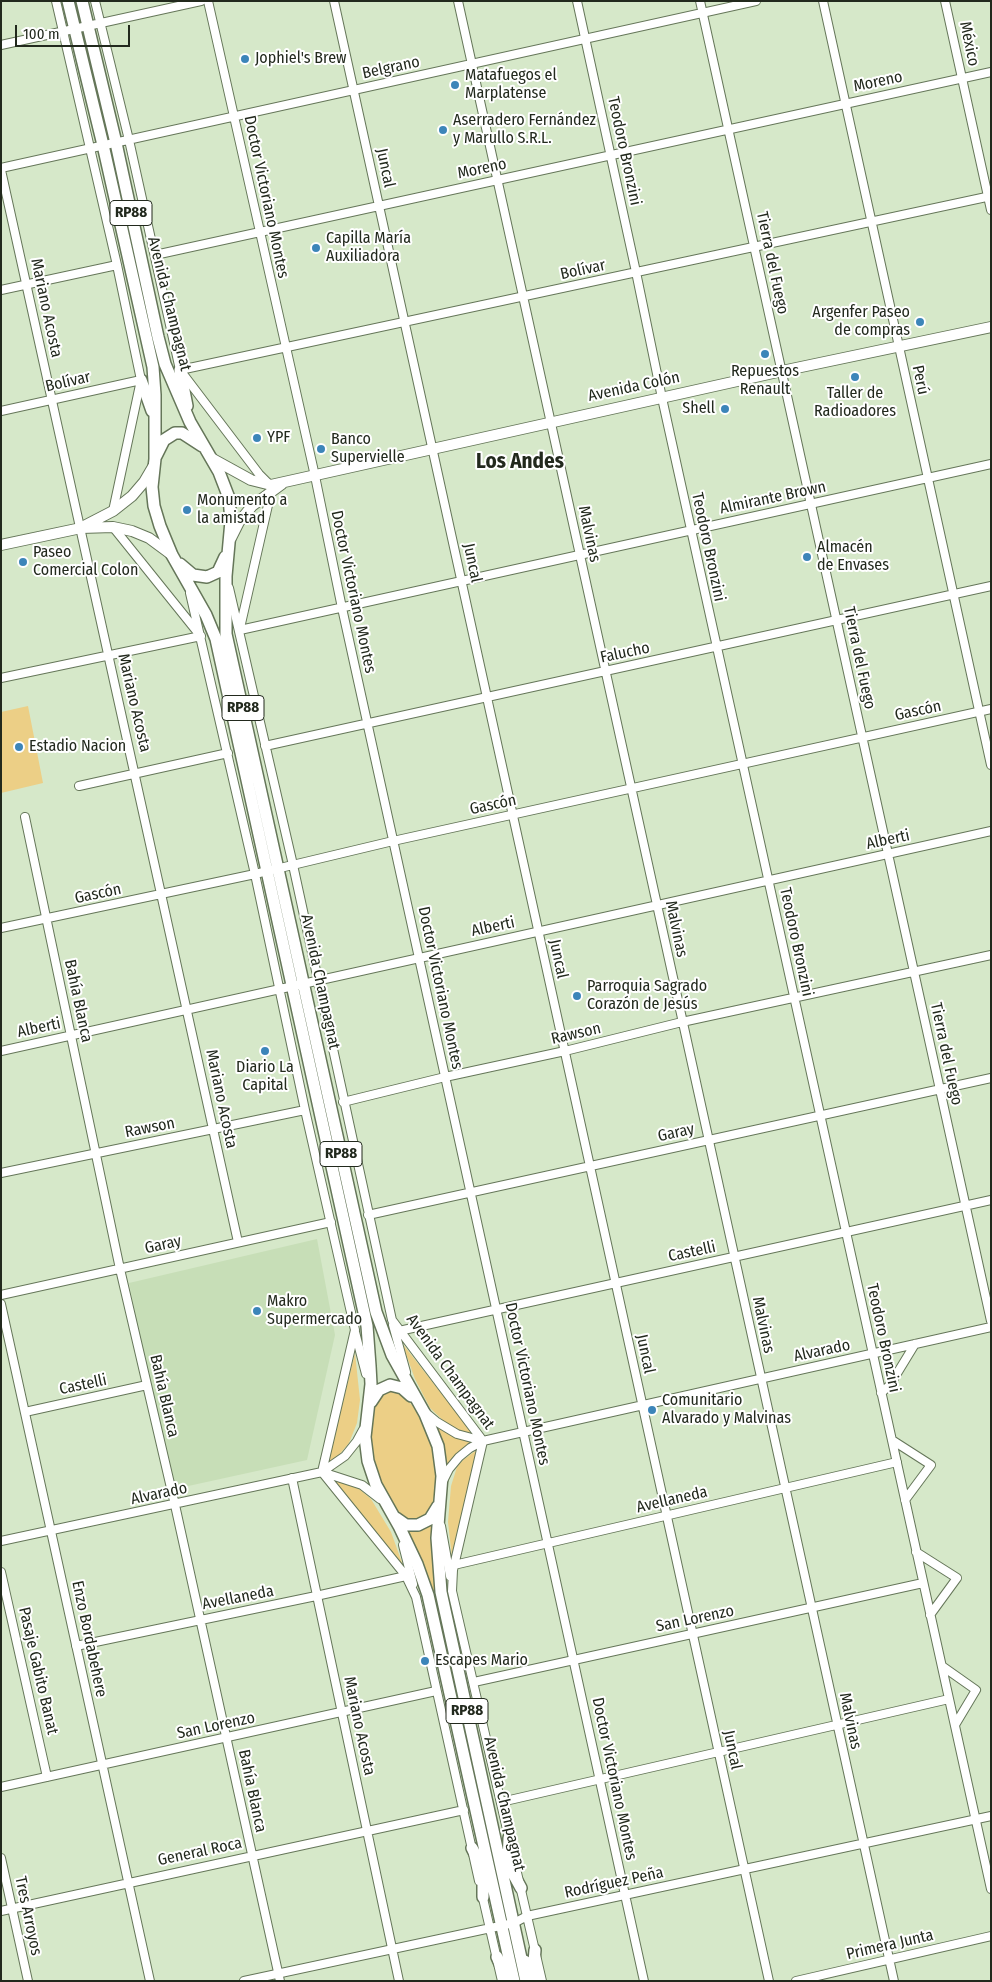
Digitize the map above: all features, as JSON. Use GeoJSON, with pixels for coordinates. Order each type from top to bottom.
{"type":"FeatureCollection","features":[{"type":"Feature","properties":{"kind":"highway","name":"Avenida Champagnat"},"geometry":{"type":"LineString","coordinates":[[68,1],[148,341],[155,395],[152,487],[154,506],[160,526],[174,557],[206,615],[216,639],[273,870]]}},
{"type":"Feature","properties":{"kind":"highway","name":"Avenida Champagnat"},"geometry":{"type":"LineString","coordinates":[[82,1],[116,143],[158,337],[175,390],[190,422],[225,484],[229,498],[231,521],[226,576],[226,634],[366,1326],[370,1353],[370,1394],[365,1437],[370,1467],[376,1485],[399,1526],[417,1564],[428,1595],[484,1844],[488,1895],[503,1956],[514,1981]]}},
{"type":"Feature","properties":{"kind":"highway"},"geometry":{"type":"LineString","coordinates":[[180,370],[190,422]]}},
{"type":"Feature","properties":{"kind":"highway"},"geometry":{"type":"LineString","coordinates":[[141,380],[155,421]]}},
{"type":"Feature","properties":{"kind":"highway","name":"Avenida Colón"},"geometry":{"type":"LineString","coordinates":[[154,462],[159,446],[164,440],[174,434],[186,435],[208,453]]}},
{"type":"Feature","properties":{"kind":"highway","name":"Avenida Colón"},"geometry":{"type":"LineString","coordinates":[[174,557],[193,575],[207,577],[218,572],[230,543]]}},
{"type":"Feature","properties":{"kind":"highway","name":"Avenida Champagnat"},"geometry":{"type":"LineString","coordinates":[[298,985],[376,1312],[392,1355],[431,1425],[438,1446],[441,1467],[441,1492],[437,1551],[441,1592],[520,1953],[534,1979]]}},
{"type":"Feature","properties":{"kind":"highway","name":"RP88"},"geometry":{"type":"LineString","coordinates":[[366,1418],[375,1394],[382,1388],[390,1385],[402,1388],[420,1406]]}},
{"type":"Feature","properties":{"kind":"highway"},"geometry":{"type":"LineString","coordinates":[[390,1511],[402,1523],[412,1526],[418,1525],[433,1516],[438,1508],[441,1492]]}},
{"type":"Feature","properties":{"kind":"highway"},"geometry":{"type":"LineString","coordinates":[[507,1891],[509,1838]]}},
{"type":"Feature","properties":{"kind":"highway"},"geometry":{"type":"LineString","coordinates":[[496,1842],[521,1888]]}},
{"type":"Feature","properties":{"kind":"highway"},"geometry":{"type":"LineString","coordinates":[[484,1844],[483,1870],[488,1895]]}},
{"type":"Feature","properties":{"kind":"highway"},"geometry":{"type":"LineString","coordinates":[[472,1848],[483,1870]]}},
{"type":"Feature","properties":{"kind":"highway"},"geometry":{"type":"LineString","coordinates":[[534,1979],[535,1950]]}},
{"type":"Feature","properties":{"kind":"highway"},"geometry":{"type":"LineString","coordinates":[[503,1956],[509,1981]]}},
{"type":"Feature","properties":{"kind":"main road","name":"Avenida Colón"},"geometry":{"type":"LineString","coordinates":[[230,543],[245,514],[252,506],[271,488],[284,482],[782,371],[991,327]]}},
{"type":"Feature","properties":{"kind":"main road","name":"Avenida Colón"},"geometry":{"type":"LineString","coordinates":[[208,453],[251,480],[271,488]]}},
{"type":"Feature","properties":{"kind":"main road","name":"Avenida Colón"},"geometry":{"type":"LineString","coordinates":[[81,528],[113,511],[132,496],[144,482],[154,462]]}},
{"type":"Feature","properties":{"kind":"main road","name":"Avenida Colón"},"geometry":{"type":"LineString","coordinates":[[1,545],[81,528],[113,527],[132,530],[149,538],[174,557]]}},
{"type":"Feature","properties":{"kind":"street"},"geometry":{"type":"LineString","coordinates":[[56,1],[118,264],[141,380],[113,511]]}},
{"type":"Feature","properties":{"kind":"street","name":"Avenida Champagnat"},"geometry":{"type":"LineString","coordinates":[[95,1],[129,140],[180,370],[271,488],[240,630]]}},
{"type":"Feature","properties":{"kind":"street"},"geometry":{"type":"LineString","coordinates":[[1,45],[201,1]]}},
{"type":"Feature","properties":{"kind":"street","name":"Doctor Victoriano Montes"},"geometry":{"type":"LineString","coordinates":[[208,1],[315,476],[367,724],[644,1981]]}},
{"type":"Feature","properties":{"kind":"street","name":"Juncal"},"geometry":{"type":"LineString","coordinates":[[334,1],[769,1981]]}},
{"type":"Feature","properties":{"kind":"street","name":"Malvinas"},"geometry":{"type":"LineString","coordinates":[[458,1],[894,1981]]}},
{"type":"Feature","properties":{"kind":"street","name":"Teodoro Bronzini"},"geometry":{"type":"LineString","coordinates":[[577,1],[716,646],[991,1889]]}},
{"type":"Feature","properties":{"kind":"street","name":"Tierra del Fuego"},"geometry":{"type":"LineString","coordinates":[[700,1],[991,1321]]}},
{"type":"Feature","properties":{"kind":"street","name":"Belgrano"},"geometry":{"type":"LineString","coordinates":[[1,169],[756,1]]}},
{"type":"Feature","properties":{"kind":"street","name":"Perú"},"geometry":{"type":"LineString","coordinates":[[822,1],[991,765]]}},
{"type":"Feature","properties":{"kind":"street","name":"México"},"geometry":{"type":"LineString","coordinates":[[945,1],[991,210]]}},
{"type":"Feature","properties":{"kind":"street","name":"Moreno"},"geometry":{"type":"LineString","coordinates":[[155,255],[991,72]]}},
{"type":"Feature","properties":{"kind":"street","name":"Mariano Acosta"},"geometry":{"type":"LineString","coordinates":[[1,169],[238,1242]]}},
{"type":"Feature","properties":{"kind":"street","name":"Bolívar"},"geometry":{"type":"LineString","coordinates":[[180,370],[989,196]]}},
{"type":"Feature","properties":{"kind":"street"},"geometry":{"type":"LineString","coordinates":[[1,290],[118,264]]}},
{"type":"Feature","properties":{"kind":"street","name":"Bolívar"},"geometry":{"type":"LineString","coordinates":[[1,412],[141,380]]}},
{"type":"Feature","properties":{"kind":"street","name":"Almirante Brown"},"geometry":{"type":"LineString","coordinates":[[240,630],[991,464]]}},
{"type":"Feature","properties":{"kind":"street","name":"Avenida Champagnat"},"geometry":{"type":"LineString","coordinates":[[113,527],[201,636]]}},
{"type":"Feature","properties":{"kind":"street","name":"Avenida Champagnat"},"geometry":{"type":"LineString","coordinates":[[226,576],[293,865],[368,1215],[410,1389]]}},
{"type":"Feature","properties":{"kind":"street","name":"Avenida Champagnat"},"geometry":{"type":"LineString","coordinates":[[188,583],[228,753],[305,1110],[370,1394]]}},
{"type":"Feature","properties":{"kind":"street","name":"Falucho"},"geometry":{"type":"LineString","coordinates":[[265,746],[991,586]]}},
{"type":"Feature","properties":{"kind":"street"},"geometry":{"type":"LineString","coordinates":[[1,678],[201,636]]}},
{"type":"Feature","properties":{"kind":"street","name":"Gascón"},"geometry":{"type":"LineString","coordinates":[[1,928],[255,874],[393,841],[991,709]]}},
{"type":"Feature","properties":{"kind":"street"},"geometry":{"type":"LineString","coordinates":[[79,786],[228,753]]}},
{"type":"Feature","properties":{"kind":"street","name":"Bahía Blanca"},"geometry":{"type":"LineString","coordinates":[[25,817],[120,1268],[175,1505],[279,1977]]}},
{"type":"Feature","properties":{"kind":"street","name":"Alberti"},"geometry":{"type":"LineString","coordinates":[[1,1050],[991,831]]}},
{"type":"Feature","properties":{"kind":"street","name":"Rawson"},"geometry":{"type":"LineString","coordinates":[[343,1102],[682,1022],[991,954]]}},
{"type":"Feature","properties":{"kind":"street","name":"Garay"},"geometry":{"type":"LineString","coordinates":[[368,1215],[991,1078]]}},
{"type":"Feature","properties":{"kind":"street","name":"Rawson"},"geometry":{"type":"LineString","coordinates":[[1,1173],[305,1110]]}},
{"type":"Feature","properties":{"kind":"street","name":"Castelli"},"geometry":{"type":"LineString","coordinates":[[399,1331],[991,1200]]}},
{"type":"Feature","properties":{"kind":"street","name":"Garay"},"geometry":{"type":"LineString","coordinates":[[1,1295],[331,1222]]}},
{"type":"Feature","properties":{"kind":"street","name":"Enzo Bordabehere"},"geometry":{"type":"LineString","coordinates":[[1,1304],[150,1981]]}},
{"type":"Feature","properties":{"kind":"street","name":"Avenida Champagnat"},"geometry":{"type":"LineString","coordinates":[[392,1320],[483,1441],[454,1565],[452,1591]]}},
{"type":"Feature","properties":{"kind":"street","name":"Alvarado"},"geometry":{"type":"LineString","coordinates":[[441,1492],[446,1474],[454,1462],[470,1448],[483,1441],[991,1327]]}},
{"type":"Feature","properties":{"kind":"street","name":"Avenida Champagnat"},"geometry":{"type":"LineString","coordinates":[[355,1330],[322,1472],[406,1576],[416,1597]]}},
{"type":"Feature","properties":{"kind":"street"},"geometry":{"type":"LineString","coordinates":[[881,1393],[890,1385],[915,1344]]}},
{"type":"Feature","properties":{"kind":"street","name":"Castelli"},"geometry":{"type":"LineString","coordinates":[[25,1412],[147,1385]]}},
{"type":"Feature","properties":{"kind":"street"},"geometry":{"type":"LineString","coordinates":[[420,1406],[437,1422],[451,1431],[483,1441]]}},
{"type":"Feature","properties":{"kind":"street","name":"Alvarado"},"geometry":{"type":"LineString","coordinates":[[1,1542],[322,1472],[351,1449],[361,1434],[366,1418]]}},
{"type":"Feature","properties":{"kind":"street"},"geometry":{"type":"LineString","coordinates":[[892,1440],[931,1465],[905,1500]]}},
{"type":"Feature","properties":{"kind":"street","name":"Avellaneda"},"geometry":{"type":"LineString","coordinates":[[454,1565],[897,1462]]}},
{"type":"Feature","properties":{"kind":"street","name":"Alvarado"},"geometry":{"type":"LineString","coordinates":[[322,1472],[362,1485],[376,1495],[390,1511]]}},
{"type":"Feature","properties":{"kind":"street","name":"Mariano Acosta"},"geometry":{"type":"LineString","coordinates":[[292,1478],[399,1981]]}},
{"type":"Feature","properties":{"kind":"street","name":"Avenida Champagnat"},"geometry":{"type":"LineString","coordinates":[[438,1516],[445,1544],[452,1591],[535,1950]]}},
{"type":"Feature","properties":{"kind":"street","name":"Avenida Champagnat"},"geometry":{"type":"LineString","coordinates":[[399,1526],[472,1848],[488,1895]]}},
{"type":"Feature","properties":{"kind":"street"},"geometry":{"type":"LineString","coordinates":[[916,1552],[958,1578],[930,1616]]}},
{"type":"Feature","properties":{"kind":"street","name":"Pasaje Gabito Banat"},"geometry":{"type":"LineString","coordinates":[[1,1572],[47,1777]]}},
{"type":"Feature","properties":{"kind":"street","name":"Avellaneda"},"geometry":{"type":"LineString","coordinates":[[76,1646],[406,1576]]}},
{"type":"Feature","properties":{"kind":"street","name":"San Lorenzo"},"geometry":{"type":"LineString","coordinates":[[474,1682],[923,1583]]}},
{"type":"Feature","properties":{"kind":"street"},"geometry":{"type":"LineString","coordinates":[[942,1666],[976,1690],[955,1724]]}},
{"type":"Feature","properties":{"kind":"street","name":"San Lorenzo"},"geometry":{"type":"LineString","coordinates":[[1,1787],[436,1691]]}},
{"type":"Feature","properties":{"kind":"street"},"geometry":{"type":"LineString","coordinates":[[501,1802],[949,1699]]}},
{"type":"Feature","properties":{"kind":"street","name":"General Roca"},"geometry":{"type":"LineString","coordinates":[[1,1910],[464,1810]]}},
{"type":"Feature","properties":{"kind":"street","name":"Rodríguez Peña"},"geometry":{"type":"LineString","coordinates":[[244,1981],[279,1977],[392,1948],[514,1923],[527,1916],[991,1816]]}},
{"type":"Feature","properties":{"kind":"street","name":"Tres Arroyos"},"geometry":{"type":"LineString","coordinates":[[1,1858],[28,1981]]}},
{"type":"Feature","properties":{"kind":"street","name":"Primera Junta"},"geometry":{"type":"LineString","coordinates":[[796,1981],[991,1936]]}},
{"type":"Feature","properties":{"kind":"street","name":"Avenida Champagnat"},"geometry":{"type":"LineString","coordinates":[[502,1981],[503,1956]]}},
{"type":"Feature","properties":{"kind":"shaded area","name":"Estadio Nacion"},"geometry":{"type":"Polygon","coordinates":[[[28,706],[43,783],[1,793],[1,712],[28,706]]]}},
{"type":"Feature","properties":{"kind":"shaded area"},"geometry":{"type":"Polygon","coordinates":[[[317,1239],[335,1335],[307,1460],[170,1490],[129,1283],[317,1239]]]}},
{"type":"Feature","properties":{"kind":"shaded area"},"geometry":{"type":"Polygon","coordinates":[[[402,1343],[473,1434],[467,1434],[450,1427],[430,1408],[415,1379],[402,1343]]]}},
{"type":"Feature","properties":{"kind":"shaded area"},"geometry":{"type":"Polygon","coordinates":[[[355,1353],[360,1400],[357,1423],[349,1443],[339,1455],[328,1463],[355,1353]]]}},
{"type":"Feature","properties":{"kind":"shaded area"},"geometry":{"type":"Polygon","coordinates":[[[391,1391],[400,1393],[413,1406],[427,1432],[435,1457],[437,1480],[433,1502],[427,1514],[417,1521],[402,1515],[395,1508],[381,1485],[372,1458],[371,1433],[374,1408],[377,1400],[383,1393],[391,1391]]]}},
{"type":"Feature","properties":{"kind":"shaded area"},"geometry":{"type":"Polygon","coordinates":[[[434,1424],[451,1435],[476,1442],[460,1452],[447,1466],[434,1424]]]}},
{"type":"Feature","properties":{"kind":"shaded area"},"geometry":{"type":"Polygon","coordinates":[[[478,1449],[452,1558],[448,1522],[451,1486],[457,1467],[478,1449]]]}},
{"type":"Feature","properties":{"kind":"shaded area"},"geometry":{"type":"Polygon","coordinates":[[[333,1480],[347,1482],[357,1487],[371,1499],[391,1532],[405,1571],[333,1480]]]}},
{"type":"Feature","properties":{"kind":"shaded area"},"geometry":{"type":"Polygon","coordinates":[[[433,1525],[432,1556],[435,1588],[508,1916],[505,1918],[431,1588],[426,1572],[406,1531],[422,1530],[433,1525]]]}},
{"type":"Feature","properties":{"kind":"place","name":"Jophiel's Brew"},"geometry":{"type":"Point","coordinates":[245,59]}},
{"type":"Feature","properties":{"kind":"place","name":"Matafuegos el Marplatense"},"geometry":{"type":"Point","coordinates":[455,85]}},
{"type":"Feature","properties":{"kind":"place","name":"Aserradero Fernández y Marullo S.R.L."},"geometry":{"type":"Point","coordinates":[443,130]}},
{"type":"Feature","properties":{"kind":"place","name":"Capilla María Auxiliadora"},"geometry":{"type":"Point","coordinates":[316,248]}},
{"type":"Feature","properties":{"kind":"place","name":"Argenfer Paseo de compras"},"geometry":{"type":"Point","coordinates":[920,322]}},
{"type":"Feature","properties":{"kind":"place","name":"Repuestos Renault"},"geometry":{"type":"Point","coordinates":[765,354]}},
{"type":"Feature","properties":{"kind":"place","name":"Taller de Radioadores"},"geometry":{"type":"Point","coordinates":[855,377]}},
{"type":"Feature","properties":{"kind":"place","name":"Shell"},"geometry":{"type":"Point","coordinates":[725,409]}},
{"type":"Feature","properties":{"kind":"place","name":"YPF"},"geometry":{"type":"Point","coordinates":[257,438]}},
{"type":"Feature","properties":{"kind":"place","name":"Banco Supervielle"},"geometry":{"type":"Point","coordinates":[321,449]}},
{"type":"Feature","properties":{"kind":"place","name":"Monumento a la amistad"},"geometry":{"type":"Point","coordinates":[187,510]}},
{"type":"Feature","properties":{"kind":"place","name":"Almacén de Envases"},"geometry":{"type":"Point","coordinates":[807,557]}},
{"type":"Feature","properties":{"kind":"place","name":"Paseo Comercial Colon"},"geometry":{"type":"Point","coordinates":[23,562]}},
{"type":"Feature","properties":{"kind":"place","name":"Estadio Nacion"},"geometry":{"type":"Point","coordinates":[19,747]}},
{"type":"Feature","properties":{"kind":"place","name":"Parroquia Sagrado Corazón de Jesús"},"geometry":{"type":"Point","coordinates":[577,996]}},
{"type":"Feature","properties":{"kind":"place","name":"Diario La Capital"},"geometry":{"type":"Point","coordinates":[265,1051]}},
{"type":"Feature","properties":{"kind":"place","name":"Makro Supermercado"},"geometry":{"type":"Point","coordinates":[257,1311]}},
{"type":"Feature","properties":{"kind":"place","name":"Comunitario Alvarado y Malvinas"},"geometry":{"type":"Point","coordinates":[652,1410]}},
{"type":"Feature","properties":{"kind":"place","name":"Escapes Mario"},"geometry":{"type":"Point","coordinates":[425,1661]}},
{"type":"Feature","properties":{"kind":"district","name":"Los Andes"},"geometry":{"type":"Point","coordinates":[520,462]}}]}
